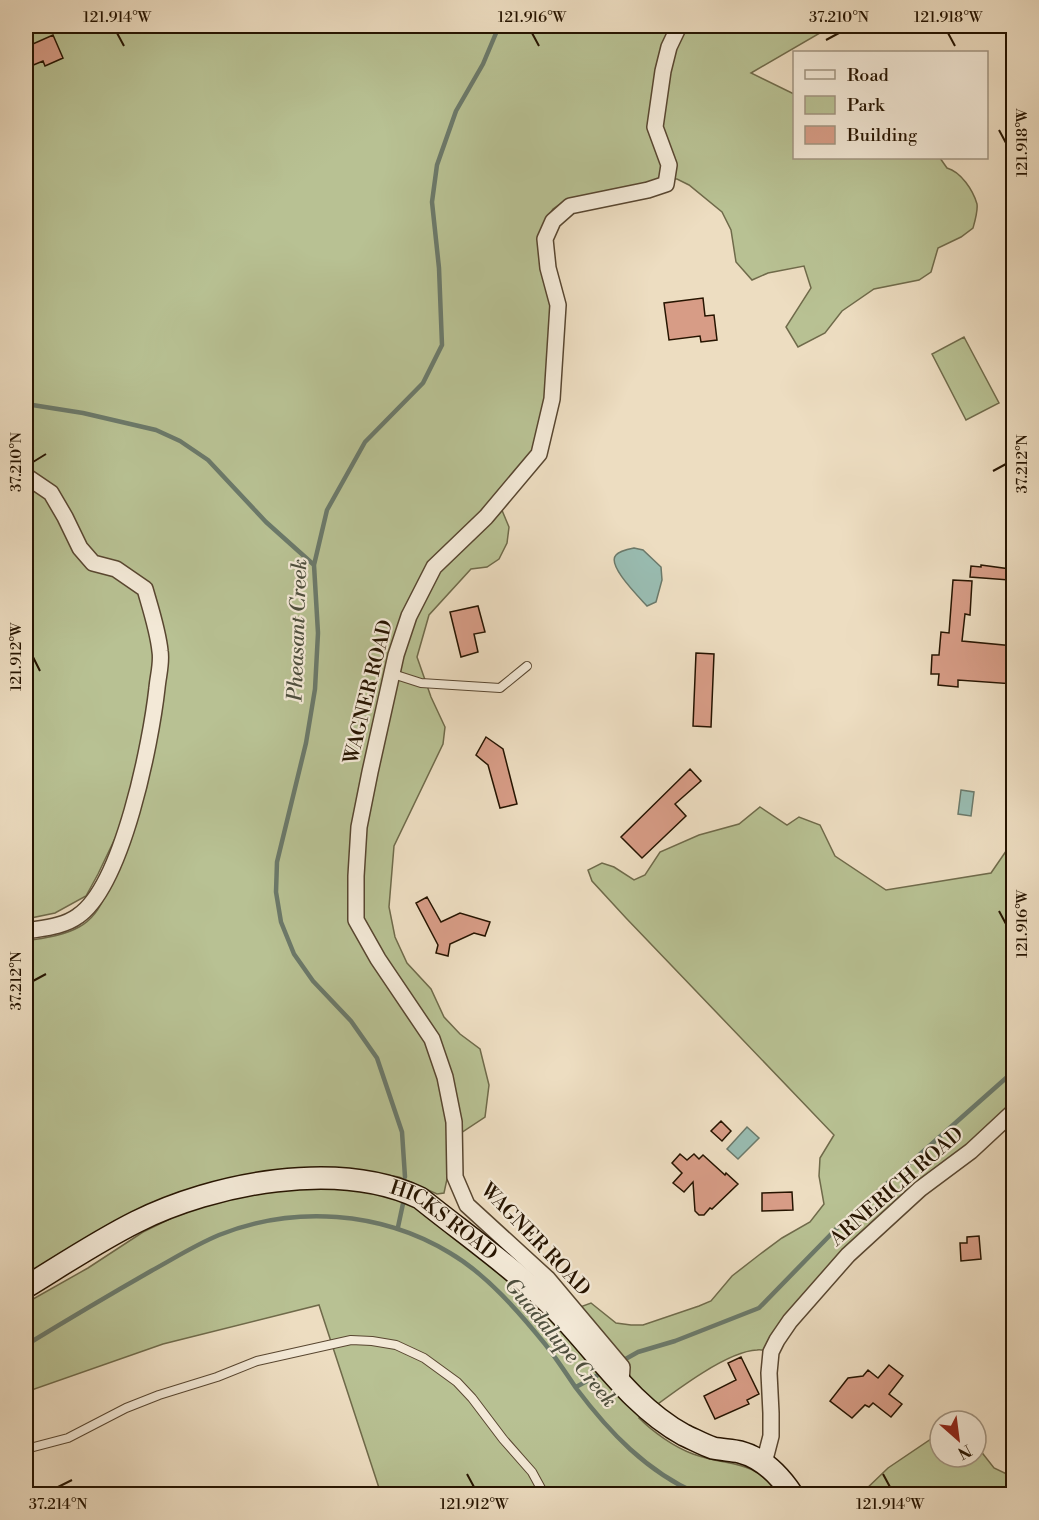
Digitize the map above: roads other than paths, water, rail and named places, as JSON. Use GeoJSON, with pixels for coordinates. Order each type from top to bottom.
{"type":"FeatureCollection","features":[{"type":"Feature","properties":{"kind":"street","name":"WAGNER ROAD"},"geometry":{"type":"LineString","coordinates":[[621,1383],[622,1367],[548,1279],[467,1205],[455,1177],[454,1122],[445,1077],[432,1039],[378,959],[356,920],[356,876],[359,827],[396,655],[409,616],[434,567],[486,517],[539,454],[552,399],[558,305],[548,268],[545,239],[553,221],[570,206],[648,190],[666,184],[669,165],[655,128],[663,71],[679,26]]}},
{"type":"Feature","properties":{"kind":"street"},"geometry":{"type":"LineString","coordinates":[[26,476],[51,493],[80,549],[93,563],[116,569],[145,589],[161,653],[146,757],[120,848],[104,882],[94,901],[78,916],[66,923],[26,931]]}},
{"type":"Feature","properties":{"kind":"street","name":"ARNERICH ROAD"},"geometry":{"type":"LineString","coordinates":[[764,1463],[771,1436],[769,1373],[771,1352],[777,1340],[848,1256],[920,1189],[971,1150],[1014,1110]]}},
{"type":"Feature","properties":{"kind":"street","name":"HICKS ROAD"},"geometry":{"type":"LineString","coordinates":[[26,1287],[136,1222],[190,1201],[249,1186],[306,1179],[362,1182],[402,1190],[420,1198],[528,1283],[647,1408],[683,1434],[714,1448],[742,1452],[764,1463],[781,1479],[792,1494]]}},
{"type":"Feature","properties":{"kind":"lane"},"geometry":{"type":"LineString","coordinates":[[393,674],[421,683],[500,688],[527,666]]}},
{"type":"Feature","properties":{"kind":"lane"},"geometry":{"type":"LineString","coordinates":[[26,1449],[68,1438],[126,1408],[257,1361],[351,1340],[372,1341],[396,1345],[424,1358],[457,1382],[532,1472],[544,1494]]}},
{"type":"Feature","properties":{"kind":"water"},"geometry":{"type":"Polygon","coordinates":[[[634,548],[643,550],[661,567],[662,580],[656,602],[647,606],[631,589],[614,560],[619,552],[634,548]]]}},
{"type":"Feature","properties":{"kind":"water"},"geometry":{"type":"Polygon","coordinates":[[[961,790],[974,792],[971,816],[958,814],[961,790]]]}},
{"type":"Feature","properties":{"kind":"water"},"geometry":{"type":"Polygon","coordinates":[[[747,1127],[759,1138],[738,1159],[727,1149],[747,1127]]]}},
{"type":"Feature","properties":{"kind":"waterway","name":"Pheasant Creek"},"geometry":{"type":"LineString","coordinates":[[405,1177],[402,1132],[377,1058],[351,1021],[313,981],[294,954],[281,922],[276,892],[277,862],[306,743],[315,689],[318,633],[314,565],[327,510],[365,442],[423,383],[442,345],[439,268],[432,202],[437,165],[456,111],[483,64],[499,26]]}},
{"type":"Feature","properties":{"kind":"waterway"},"geometry":{"type":"LineString","coordinates":[[26,404],[83,413],[156,430],[180,441],[208,460],[266,522],[314,565]]}},
{"type":"Feature","properties":{"kind":"waterway"},"geometry":{"type":"LineString","coordinates":[[622,1361],[638,1352],[675,1341],[759,1308],[839,1226],[1014,1071]]}},
{"type":"Feature","properties":{"kind":"waterway","name":"Pheasant Creek"},"geometry":{"type":"LineString","coordinates":[[398,1227],[404,1199]]}},
{"type":"Feature","properties":{"kind":"waterway","name":"Pheasant Creek"},"geometry":{"type":"LineString","coordinates":[[26,1345],[151,1271],[219,1235],[248,1225],[307,1216],[366,1221],[395,1228],[423,1239],[450,1253],[476,1272],[501,1294],[535,1332],[576,1388],[616,1435],[662,1474],[698,1494]]}},
{"type":"Feature","properties":{"kind":"waterway","name":"Guadalupe Creek"},"geometry":{"type":"LineString","coordinates":[[576,1387],[598,1375]]}}]}
